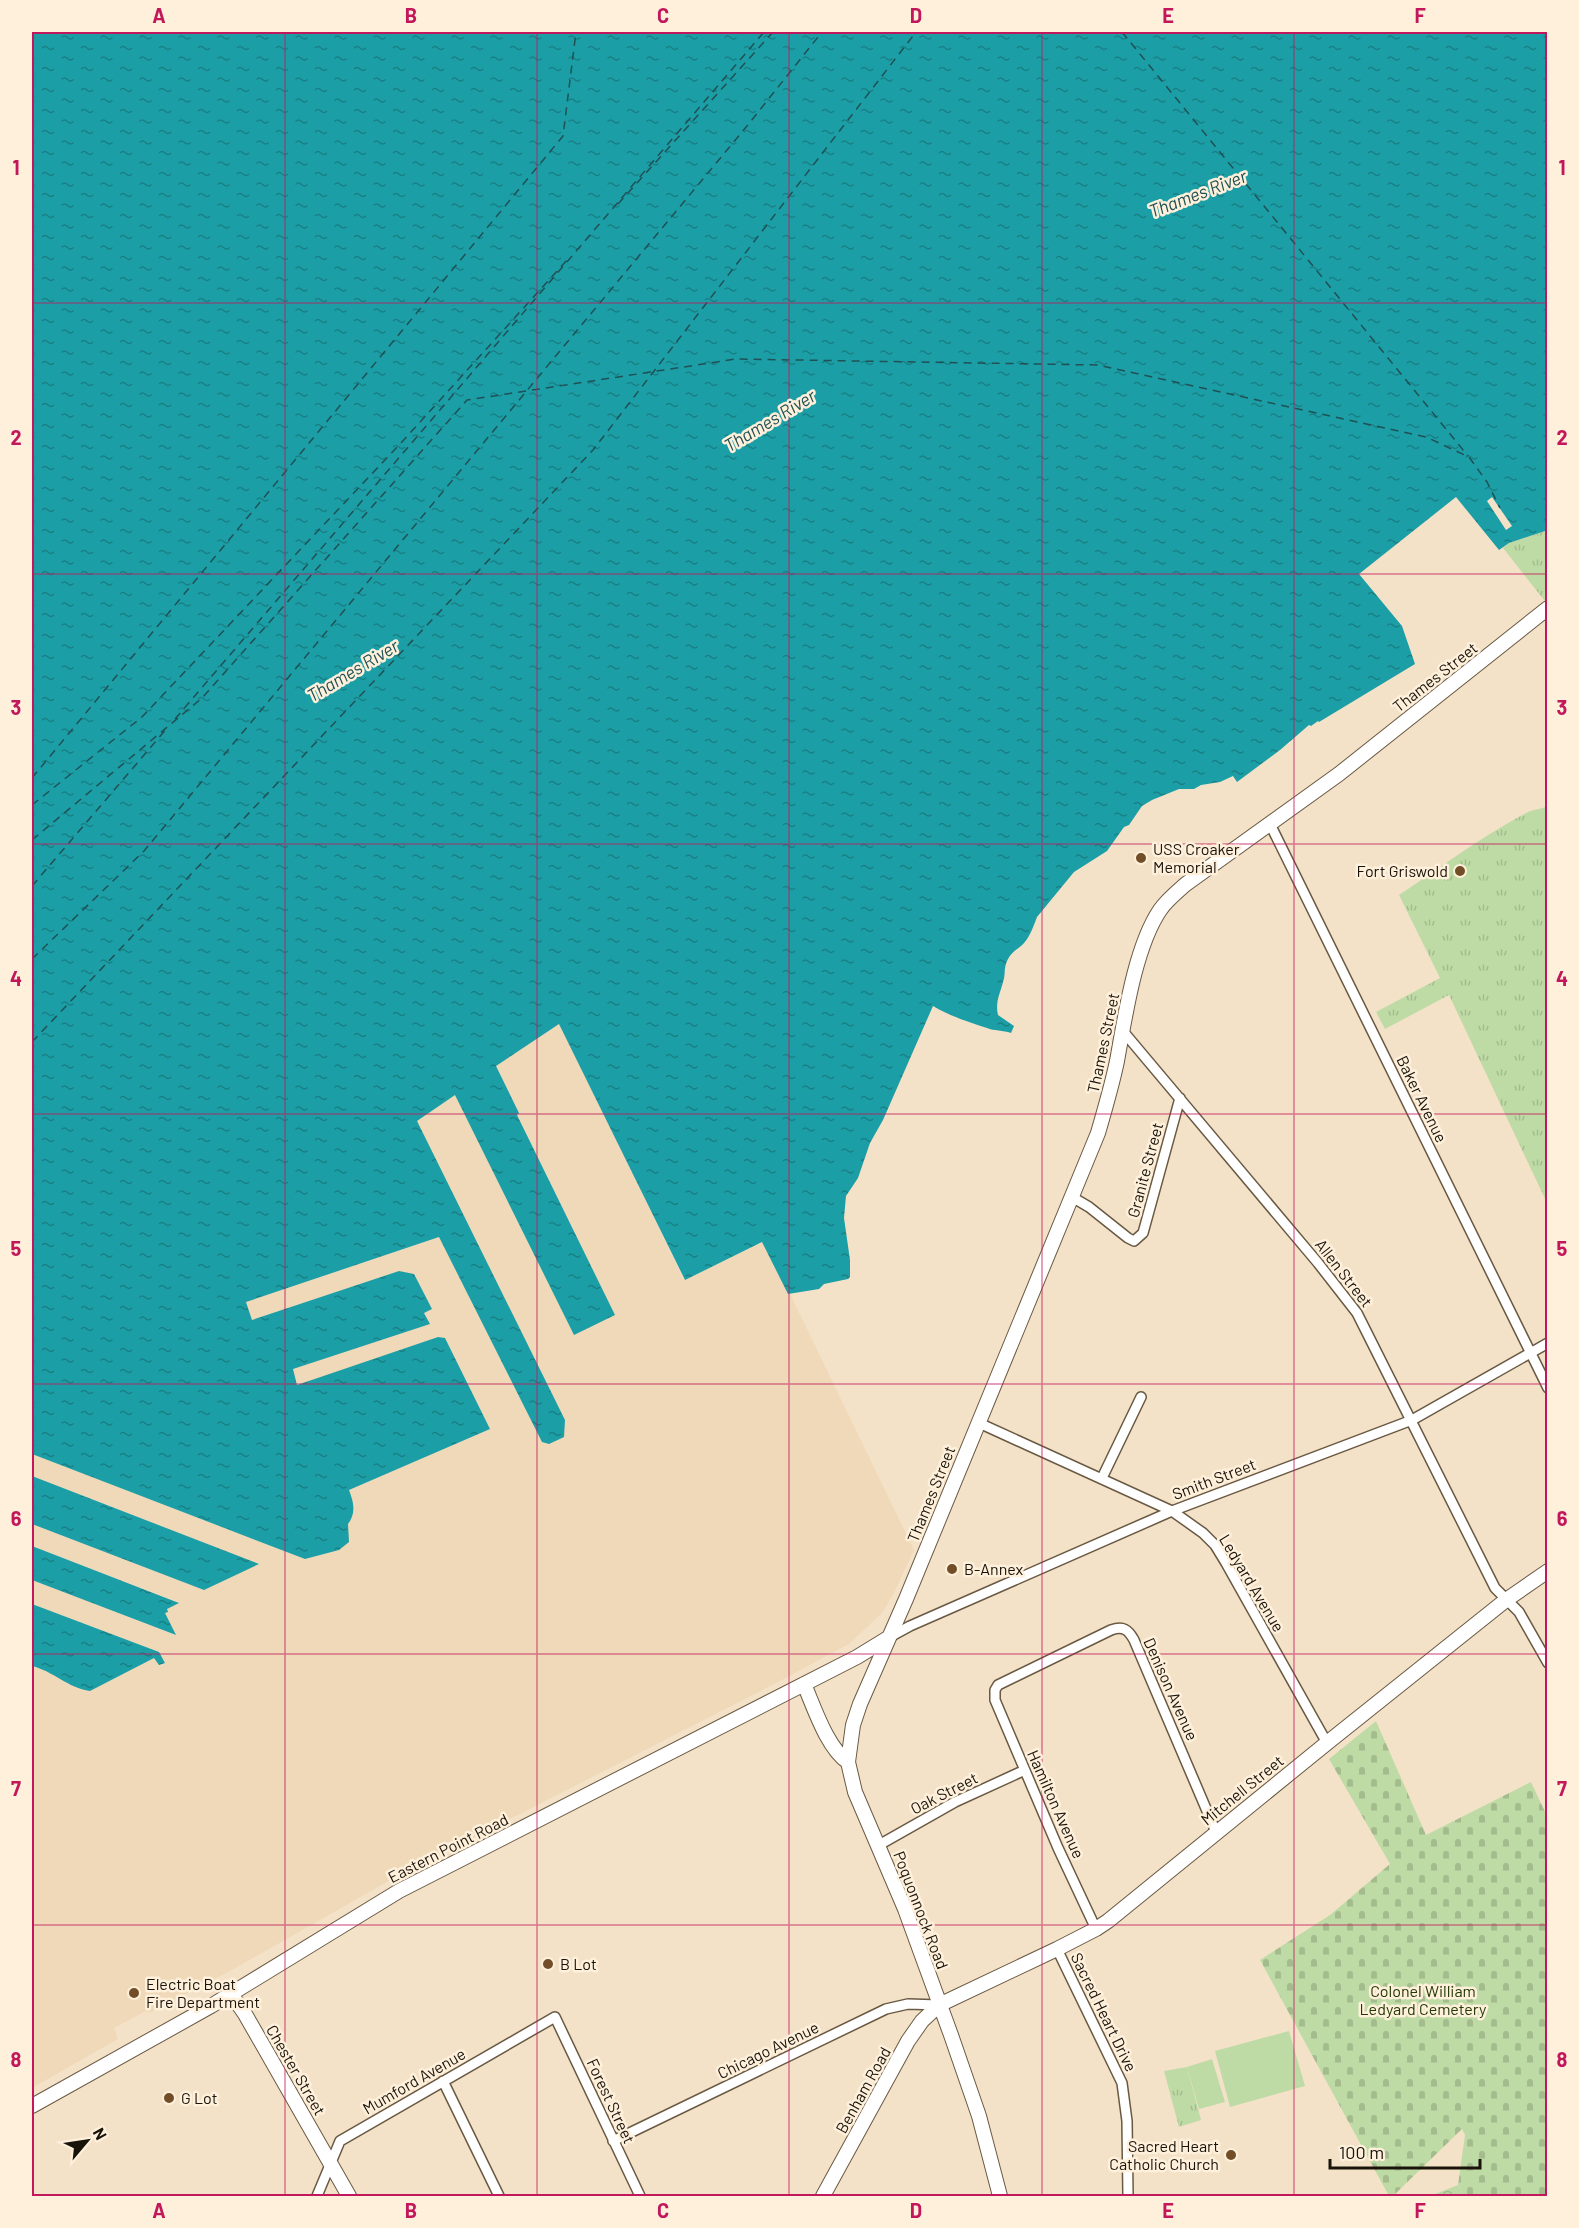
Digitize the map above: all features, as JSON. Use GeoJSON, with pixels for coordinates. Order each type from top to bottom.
{"type":"FeatureCollection","features":[{"type":"Feature","properties":{"kind":"main road","name":"Thames Street"},"geometry":{"type":"LineString","coordinates":[[888,1638],[1098,1133],[1148,933],[1164,905],[1186,884],[1339,774],[1548,608]]}},
{"type":"Feature","properties":{"kind":"main road","name":"Mitchell Street"},"geometry":{"type":"LineString","coordinates":[[939,2005],[1096,1929],[1506,1600],[1548,1571]]}},
{"type":"Feature","properties":{"kind":"main road","name":"Eastern Point Road"},"geometry":{"type":"LineString","coordinates":[[32,2106],[231,1994],[399,1891],[804,1684],[888,1638]]}},
{"type":"Feature","properties":{"kind":"main road","name":"Poquonnock Road"},"geometry":{"type":"LineString","coordinates":[[888,1638],[854,1725],[848,1762],[855,1792],[905,1909],[979,2116],[1000,2196]]}},
{"type":"Feature","properties":{"kind":"main road"},"geometry":{"type":"LineString","coordinates":[[804,1684],[830,1740],[838,1754],[848,1762]]}},
{"type":"Feature","properties":{"kind":"main road","name":"Chester Street"},"geometry":{"type":"LineString","coordinates":[[231,1994],[245,2014],[348,2196]]}},
{"type":"Feature","properties":{"kind":"main road","name":"Benham Road"},"geometry":{"type":"LineString","coordinates":[[823,2196],[909,2041],[922,2021],[939,2005]]}},
{"type":"Feature","properties":{"kind":"street","name":"Baker Avenue"},"geometry":{"type":"LineString","coordinates":[[1270,824],[1548,1388]]}},
{"type":"Feature","properties":{"kind":"street","name":"Allen Street"},"geometry":{"type":"LineString","coordinates":[[1122,1030],[1349,1300],[1364,1324],[1495,1588],[1519,1612],[1548,1663]]}},
{"type":"Feature","properties":{"kind":"street","name":"Granite Street"},"geometry":{"type":"LineString","coordinates":[[1072,1197],[1089,1207],[1128,1238],[1134,1241],[1139,1239],[1155,1197],[1180,1098]]}},
{"type":"Feature","properties":{"kind":"street","name":"Smith Street"},"geometry":{"type":"LineString","coordinates":[[888,1638],[910,1626],[1172,1511],[1412,1420],[1548,1343]]}},
{"type":"Feature","properties":{"kind":"street"},"geometry":{"type":"LineString","coordinates":[[1102,1478],[1140,1397]]}},
{"type":"Feature","properties":{"kind":"street","name":"Ledyard Avenue"},"geometry":{"type":"LineString","coordinates":[[978,1423],[1172,1511],[1203,1533],[1215,1545],[1327,1743]]}},
{"type":"Feature","properties":{"kind":"street","name":"Denison Avenue"},"geometry":{"type":"LineString","coordinates":[[995,1690],[1003,1681],[1111,1630],[1120,1627],[1125,1629],[1134,1640],[1216,1832]]}},
{"type":"Feature","properties":{"kind":"street","name":"Hamilton Avenue"},"geometry":{"type":"LineString","coordinates":[[995,1690],[995,1700],[1024,1770],[1096,1929]]}},
{"type":"Feature","properties":{"kind":"street","name":"Oak Street"},"geometry":{"type":"LineString","coordinates":[[879,1845],[955,1802],[1024,1770]]}},
{"type":"Feature","properties":{"kind":"street","name":"Sacred Heart Drive"},"geometry":{"type":"LineString","coordinates":[[1057,1949],[1122,2083],[1127,2121],[1128,2196]]}},
{"type":"Feature","properties":{"kind":"street","name":"Chicago Avenue"},"geometry":{"type":"LineString","coordinates":[[613,2141],[886,2009],[908,2004],[939,2005]]}},
{"type":"Feature","properties":{"kind":"street","name":"Mumford Avenue"},"geometry":{"type":"LineString","coordinates":[[317,2196],[340,2141],[555,2017]]}},
{"type":"Feature","properties":{"kind":"street","name":"Forest Street"},"geometry":{"type":"LineString","coordinates":[[555,2017],[640,2196]]}},
{"type":"Feature","properties":{"kind":"street"},"geometry":{"type":"LineString","coordinates":[[443,2081],[499,2196]]}},
{"type":"Feature","properties":{"kind":"shaded area"},"geometry":{"type":"Polygon","coordinates":[[[560,1023],[684,1280],[763,1242],[914,1550],[893,1595],[882,1613],[849,1644],[387,1882],[230,1971],[149,2013],[146,2011],[114,2028],[118,2039],[32,2088],[32,1666],[51,1672],[81,1690],[90,1691],[155,1657],[159,1652],[32,1604],[32,1580],[175,1635],[165,1613],[166,1609],[178,1602],[32,1546],[32,1524],[204,1590],[258,1564],[32,1476],[32,1454],[305,1559],[339,1550],[349,1521],[349,1490],[490,1429],[445,1338],[438,1337],[298,1385],[292,1369],[430,1324],[424,1312],[431,1308],[399,1271],[252,1320],[246,1302],[440,1237],[542,1442],[565,1420],[416,1122],[455,1094],[574,1335],[615,1315],[496,1066],[560,1023]]]}},
{"type":"Feature","properties":{"kind":"green space"},"geometry":{"type":"Polygon","coordinates":[[[1545,531],[1548,536],[1548,597],[1544,600],[1503,548],[1509,543],[1545,531]]]}},
{"type":"Feature","properties":{"kind":"green space"},"geometry":{"type":"Polygon","coordinates":[[[1547,806],[1547,1203],[1449,995],[1385,1029],[1376,1012],[1440,978],[1399,895],[1493,832],[1529,812],[1547,806]]]}},
{"type":"Feature","properties":{"kind":"green space","name":"Colonel William Ledyard Cemetery"},"geometry":{"type":"Polygon","coordinates":[[[1376,1721],[1426,1835],[1531,1782],[1547,1816],[1547,2196],[1464,2196],[1458,2185],[1465,2135],[1462,2129],[1393,2196],[1389,2196],[1260,1960],[1330,1915],[1390,1864],[1329,1759],[1376,1721]]]}},
{"type":"Feature","properties":{"kind":"green space"},"geometry":{"type":"Polygon","coordinates":[[[1289,2031],[1305,2086],[1230,2107],[1215,2051],[1289,2031]]]}},
{"type":"Feature","properties":{"kind":"green space"},"geometry":{"type":"Polygon","coordinates":[[[1212,2059],[1225,2102],[1199,2109],[1187,2067],[1212,2059]]]}},
{"type":"Feature","properties":{"kind":"green space"},"geometry":{"type":"Polygon","coordinates":[[[1187,2067],[1201,2120],[1179,2127],[1164,2071],[1187,2067]]]}},
{"type":"Feature","properties":{"kind":"green space"},"geometry":{"type":"Polygon","coordinates":[[[1458,2185],[1464,2196],[1430,2196],[1458,2185]]]}},
{"type":"Feature","properties":{"kind":"water","name":"Thames River"},"geometry":{"type":"Polygon","coordinates":[[[32,32],[1547,32],[1547,525],[1545,531],[1509,543],[1499,550],[1456,497],[1359,574],[1402,626],[1415,664],[1319,722],[1309,725],[1237,782],[1233,776],[1194,789],[1179,789],[1142,806],[1107,851],[1074,872],[1037,917],[1024,943],[1009,957],[997,1006],[998,1015],[1014,1026],[1011,1033],[966,1021],[933,1006],[883,1120],[870,1143],[858,1178],[846,1196],[844,1218],[850,1260],[848,1279],[824,1284],[819,1289],[788,1294],[762,1242],[685,1280],[559,1024],[496,1066],[519,1113],[517,1115],[615,1315],[574,1335],[455,1095],[417,1121],[565,1420],[564,1437],[549,1444],[542,1442],[439,1237],[246,1302],[252,1320],[399,1271],[414,1274],[432,1309],[424,1313],[430,1324],[293,1369],[297,1385],[438,1337],[445,1338],[490,1429],[349,1490],[353,1508],[348,1524],[349,1542],[339,1550],[305,1559],[32,1454],[32,32]]]}},
{"type":"Feature","properties":{"kind":"water"},"geometry":{"type":"Polygon","coordinates":[[[32,1476],[259,1564],[204,1590],[32,1524],[32,1476]]]}},
{"type":"Feature","properties":{"kind":"water"},"geometry":{"type":"Polygon","coordinates":[[[32,1546],[179,1603],[167,1609],[168,1612],[165,1613],[176,1635],[32,1580],[32,1546]]]}},
{"type":"Feature","properties":{"kind":"water"},"geometry":{"type":"Polygon","coordinates":[[[32,1604],[159,1652],[165,1663],[159,1665],[154,1658],[90,1691],[75,1687],[32,1666],[32,1604]]]}},
{"type":"Feature","properties":{"kind":"pier"},"geometry":{"type":"Polygon","coordinates":[[[1492,497],[1512,526],[1506,530],[1487,501],[1492,497]]]}},
{"type":"Feature","properties":{"kind":"ferry route"},"geometry":{"type":"LineString","coordinates":[[32,778],[563,136],[576,32]]}},
{"type":"Feature","properties":{"kind":"ferry route"},"geometry":{"type":"LineString","coordinates":[[175,719],[764,32]]}},
{"type":"Feature","properties":{"kind":"ferry route"},"geometry":{"type":"LineString","coordinates":[[618,204],[773,32]]}},
{"type":"Feature","properties":{"kind":"ferry route"},"geometry":{"type":"LineString","coordinates":[[32,959],[144,851],[747,126],[822,32]]}},
{"type":"Feature","properties":{"kind":"ferry route"},"geometry":{"type":"LineString","coordinates":[[32,1042],[593,450],[916,32]]}},
{"type":"Feature","properties":{"kind":"ferry route"},"geometry":{"type":"LineString","coordinates":[[1122,32],[1468,456]]}},
{"type":"Feature","properties":{"kind":"ferry route"},"geometry":{"type":"LineString","coordinates":[[32,805],[142,717],[401,443],[568,259]]}},
{"type":"Feature","properties":{"kind":"ferry route"},"geometry":{"type":"LineString","coordinates":[[32,840],[202,698],[467,400],[736,359],[1098,365],[1426,437],[1469,457],[1487,482],[1500,508]]}},
{"type":"Feature","properties":{"kind":"ferry route"},"geometry":{"type":"LineString","coordinates":[[32,886],[168,727]]}},
{"type":"Feature","properties":{"kind":"place","name":"USS Croaker Memorial"},"geometry":{"type":"Point","coordinates":[1141,858]}},
{"type":"Feature","properties":{"kind":"place","name":"Fort Griswold"},"geometry":{"type":"Point","coordinates":[1460,871]}},
{"type":"Feature","properties":{"kind":"place","name":"B-Annex"},"geometry":{"type":"Point","coordinates":[952,1569]}},
{"type":"Feature","properties":{"kind":"place","name":"B Lot"},"geometry":{"type":"Point","coordinates":[548,1964]}},
{"type":"Feature","properties":{"kind":"place","name":"Electric Boat Fire Department"},"geometry":{"type":"Point","coordinates":[134,1993]}},
{"type":"Feature","properties":{"kind":"place","name":"G Lot"},"geometry":{"type":"Point","coordinates":[169,2098]}},
{"type":"Feature","properties":{"kind":"place","name":"Sacred Heart Catholic Church"},"geometry":{"type":"Point","coordinates":[1231,2155]}}]}
